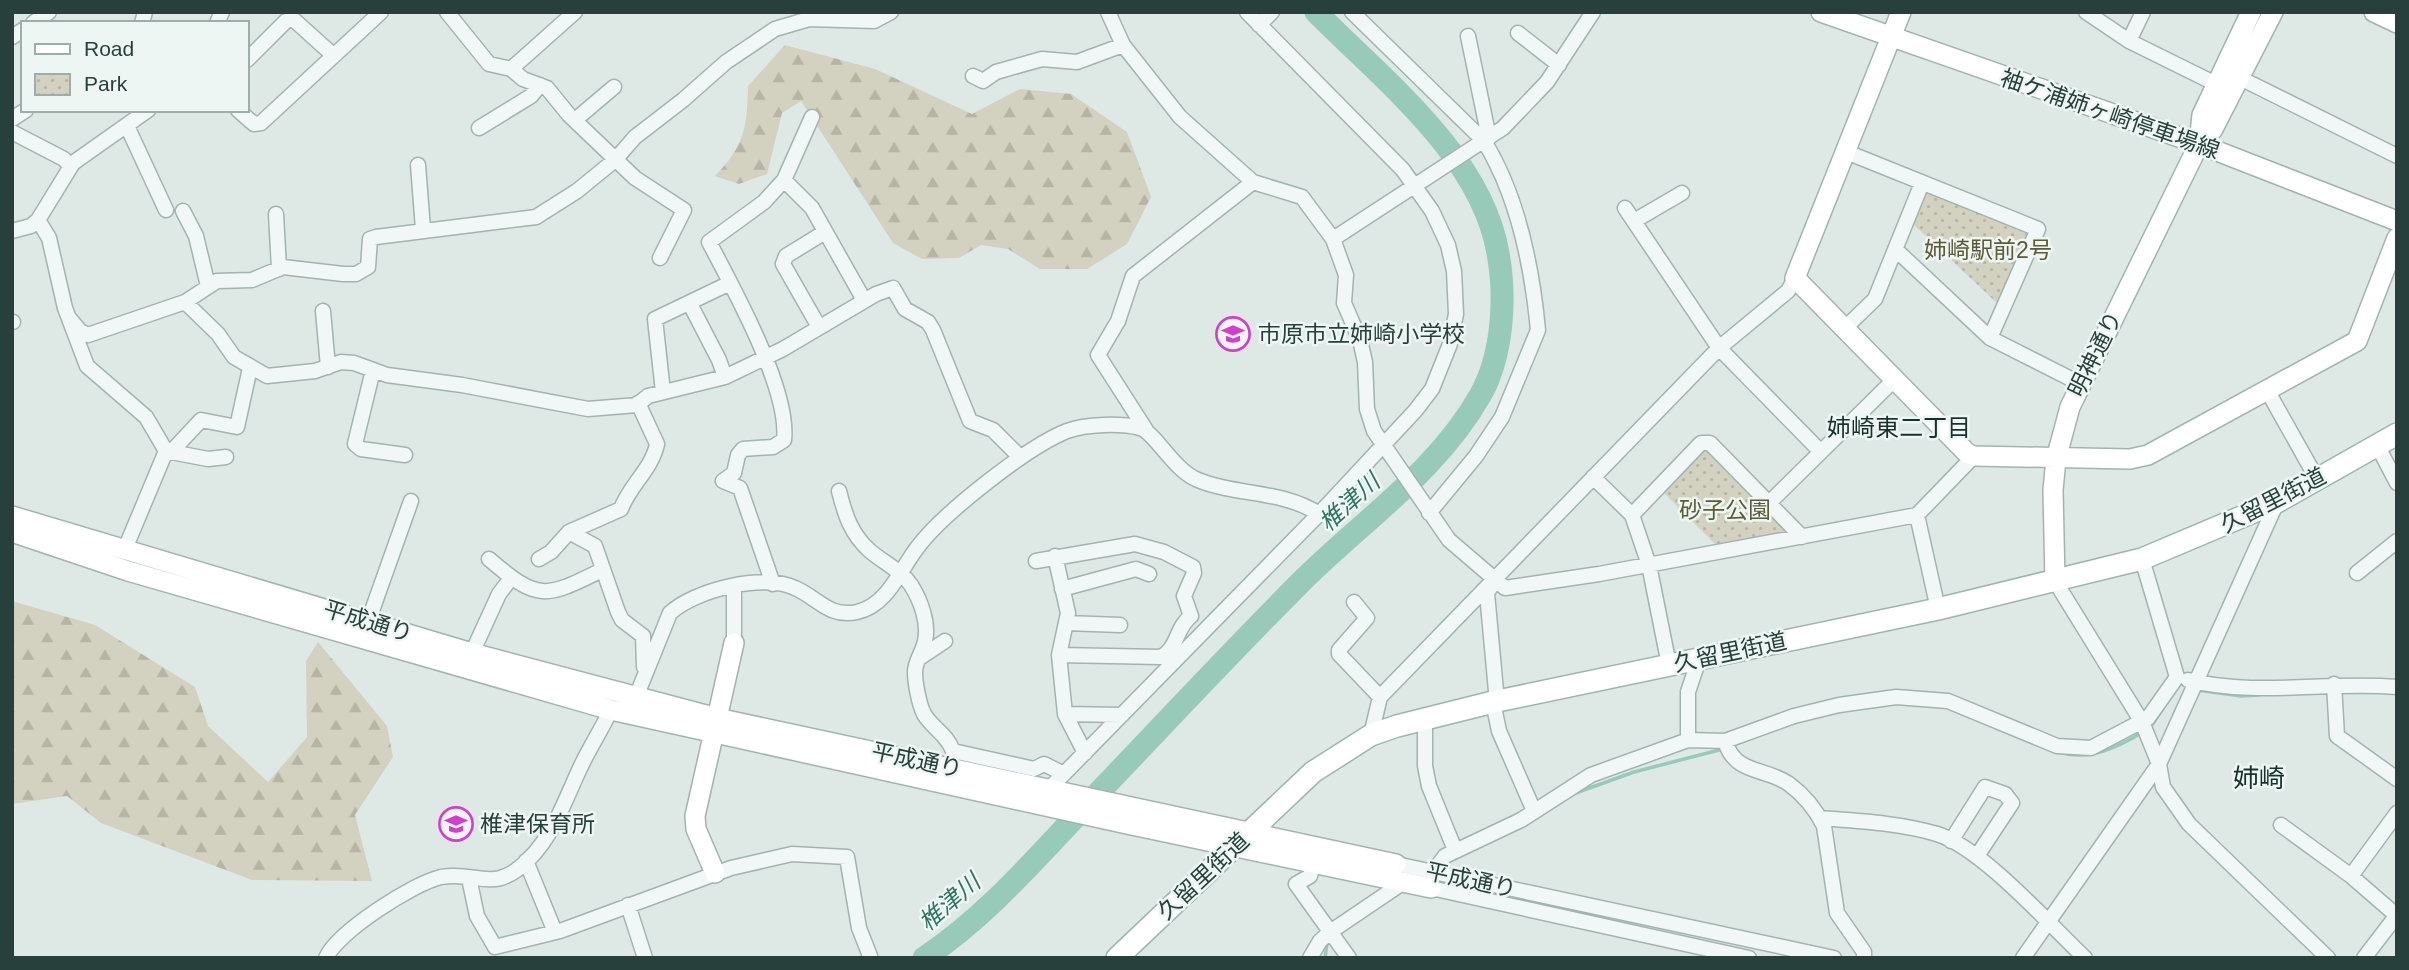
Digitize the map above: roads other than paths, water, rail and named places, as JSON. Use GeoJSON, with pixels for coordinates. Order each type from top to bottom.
{"type":"FeatureCollection","features":[{"type":"Feature","properties":{"kind":"main road","name":"久留里街道"},"geometry":{"type":"LineString","coordinates":[[1117,958],[1313,772],[1371,735],[1426,718],[1495,702],[1938,609],[2142,559],[2277,502],[2397,434]]}},
{"type":"Feature","properties":{"kind":"street"},"geometry":{"type":"LineString","coordinates":[[240,112],[254,124],[261,123],[283,107],[381,12]]}},
{"type":"Feature","properties":{"kind":"street"},"geometry":{"type":"LineString","coordinates":[[447,12],[489,64],[512,69],[523,79],[540,85],[615,160],[654,192],[684,210],[660,258]]}},
{"type":"Feature","properties":{"kind":"street"},"geometry":{"type":"LineString","coordinates":[[512,69],[575,12]]}},
{"type":"Feature","properties":{"kind":"street"},"geometry":{"type":"LineString","coordinates":[[775,12],[782,26]]}},
{"type":"Feature","properties":{"kind":"street"},"geometry":{"type":"LineString","coordinates":[[70,319],[80,331],[88,335],[185,302],[208,286],[227,279],[252,280],[279,269],[298,267],[356,274],[368,267],[370,239],[423,229],[536,217],[551,210],[615,160],[635,136],[684,100],[726,62],[782,26],[809,19],[874,21],[891,12]]}},
{"type":"Feature","properties":{"kind":"street"},"geometry":{"type":"LineString","coordinates":[[1108,12],[1123,45],[1181,117],[1253,182],[1302,197],[1333,239],[1346,275],[1344,303],[1360,340],[1365,362],[1367,409],[1382,446],[1449,540],[1505,588],[1649,565],[1917,515],[1974,456]]}},
{"type":"Feature","properties":{"kind":"street"},"geometry":{"type":"LineString","coordinates":[[839,491],[847,523],[869,550],[902,574],[911,585],[925,619],[925,640],[915,671],[923,712],[950,742],[953,751],[1034,769],[1044,764],[1053,789],[1085,753],[1320,514],[1432,389],[1444,365],[1456,314],[1454,271],[1448,245],[1436,219],[1415,186],[1247,12]]}},
{"type":"Feature","properties":{"kind":"street"},"geometry":{"type":"LineString","coordinates":[[1259,25],[1272,12]]}},
{"type":"Feature","properties":{"kind":"street"},"geometry":{"type":"LineString","coordinates":[[1352,12],[1486,139]]}},
{"type":"Feature","properties":{"kind":"street"},"geometry":{"type":"LineString","coordinates":[[1333,239],[1486,139],[1527,106],[1559,65],[1593,12]]}},
{"type":"Feature","properties":{"kind":"street","name":"袖ケ浦姉ヶ崎停車場線"},"geometry":{"type":"LineString","coordinates":[[1821,12],[2199,144],[2397,221]]}},
{"type":"Feature","properties":{"kind":"street"},"geometry":{"type":"LineString","coordinates":[[1371,735],[1380,697],[1719,348],[1788,291],[1901,12]]}},
{"type":"Feature","properties":{"kind":"street"},"geometry":{"type":"LineString","coordinates":[[2086,12],[2129,41],[2217,84]]}},
{"type":"Feature","properties":{"kind":"street"},"geometry":{"type":"LineString","coordinates":[[2129,41],[2143,12]]}},
{"type":"Feature","properties":{"kind":"street","name":"明神通り"},"geometry":{"type":"LineString","coordinates":[[2199,144],[2200,122],[2251,12]]}},
{"type":"Feature","properties":{"kind":"street","name":"明神通り"},"geometry":{"type":"LineString","coordinates":[[2055,581],[2053,490],[2056,459],[2079,383],[2199,144],[2214,129],[2273,12]]}},
{"type":"Feature","properties":{"kind":"street"},"geometry":{"type":"LineString","coordinates":[[2374,12],[2397,23]]}},
{"type":"Feature","properties":{"kind":"street"},"geometry":{"type":"LineString","coordinates":[[248,59],[286,21],[293,19],[334,55]]}},
{"type":"Feature","properties":{"kind":"street"},"geometry":{"type":"LineString","coordinates":[[1518,33],[1559,65]]}},
{"type":"Feature","properties":{"kind":"street"},"geometry":{"type":"LineString","coordinates":[[1429,513],[1476,456],[1502,417],[1538,330],[1522,233],[1499,166],[1486,139],[1468,36]]}},
{"type":"Feature","properties":{"kind":"street"},"geometry":{"type":"LineString","coordinates":[[973,76],[983,81],[996,72],[1042,59],[1077,62],[1123,45]]}},
{"type":"Feature","properties":{"kind":"street"},"geometry":{"type":"LineString","coordinates":[[2240,78],[2397,156]]}},
{"type":"Feature","properties":{"kind":"street"},"geometry":{"type":"LineString","coordinates":[[479,128],[531,96],[540,85]]}},
{"type":"Feature","properties":{"kind":"street"},"geometry":{"type":"LineString","coordinates":[[575,120],[614,87]]}},
{"type":"Feature","properties":{"kind":"street"},"geometry":{"type":"LineString","coordinates":[[12,231],[31,226],[38,220],[70,166],[145,112]]}},
{"type":"Feature","properties":{"kind":"street"},"geometry":{"type":"LineString","coordinates":[[773,584],[740,488],[723,481],[734,473],[743,449],[773,447],[784,440],[786,426],[781,402],[765,358],[709,242],[764,202],[784,180],[812,117]]}},
{"type":"Feature","properties":{"kind":"street"},"geometry":{"type":"LineString","coordinates":[[127,126],[166,210]]}},
{"type":"Feature","properties":{"kind":"street"},"geometry":{"type":"LineString","coordinates":[[12,132],[70,166]]}},
{"type":"Feature","properties":{"kind":"street"},"geometry":{"type":"LineString","coordinates":[[1844,151],[2038,229],[1990,338]]}},
{"type":"Feature","properties":{"kind":"street"},"geometry":{"type":"LineString","coordinates":[[418,165],[423,229]]}},
{"type":"Feature","properties":{"kind":"street"},"geometry":{"type":"LineString","coordinates":[[784,180],[812,208],[864,300]]}},
{"type":"Feature","properties":{"kind":"street"},"geometry":{"type":"LineString","coordinates":[[1253,182],[1133,276],[1118,321],[1098,355],[1146,430],[1170,461],[1199,481],[1295,501],[1320,514]]}},
{"type":"Feature","properties":{"kind":"street"},"geometry":{"type":"LineString","coordinates":[[1845,328],[1875,299],[1922,183]]}},
{"type":"Feature","properties":{"kind":"street"},"geometry":{"type":"LineString","coordinates":[[1634,221],[1682,193]]}},
{"type":"Feature","properties":{"kind":"street"},"geometry":{"type":"LineString","coordinates":[[1625,208],[1719,348],[1820,451]]}},
{"type":"Feature","properties":{"kind":"street"},"geometry":{"type":"LineString","coordinates":[[183,211],[196,236],[208,286]]}},
{"type":"Feature","properties":{"kind":"street"},"geometry":{"type":"LineString","coordinates":[[276,214],[279,269]]}},
{"type":"Feature","properties":{"kind":"street"},"geometry":{"type":"LineString","coordinates":[[38,220],[54,253],[65,308],[87,366],[146,417],[169,451],[199,458],[226,457]]}},
{"type":"Feature","properties":{"kind":"street"},"geometry":{"type":"LineString","coordinates":[[819,327],[783,264],[786,256],[825,232]]}},
{"type":"Feature","properties":{"kind":"street"},"geometry":{"type":"LineString","coordinates":[[1795,278],[1974,456],[2138,458],[2357,341],[2397,238]]}},
{"type":"Feature","properties":{"kind":"street"},"geometry":{"type":"LineString","coordinates":[[1895,249],[1990,338],[2079,383]]}},
{"type":"Feature","properties":{"kind":"street"},"geometry":{"type":"LineString","coordinates":[[663,392],[655,318],[690,304],[730,283]]}},
{"type":"Feature","properties":{"kind":"street"},"geometry":{"type":"LineString","coordinates":[[185,302],[218,334],[234,358],[267,376],[279,377],[341,362],[354,363],[373,370],[588,409],[638,403],[648,396],[725,377],[765,358],[864,300],[893,288],[905,309],[928,322],[970,421],[993,430],[1020,457]]}},
{"type":"Feature","properties":{"kind":"street"},"geometry":{"type":"LineString","coordinates":[[690,304],[725,377]]}},
{"type":"Feature","properties":{"kind":"street"},"geometry":{"type":"LineString","coordinates":[[323,311],[328,367]]}},
{"type":"Feature","properties":{"kind":"street"},"geometry":{"type":"LineString","coordinates":[[125,548],[169,451],[201,419],[237,428],[250,368]]}},
{"type":"Feature","properties":{"kind":"street"},"geometry":{"type":"LineString","coordinates":[[373,370],[355,444],[361,449],[405,454]]}},
{"type":"Feature","properties":{"kind":"street"},"geometry":{"type":"LineString","coordinates":[[1769,503],[1895,379]]}},
{"type":"Feature","properties":{"kind":"street"},"geometry":{"type":"LineString","coordinates":[[2267,390],[2317,479]]}},
{"type":"Feature","properties":{"kind":"street"},"geometry":{"type":"LineString","coordinates":[[539,559],[551,552],[569,532],[621,509],[625,496],[651,460],[657,444],[638,403]]}},
{"type":"Feature","properties":{"kind":"street"},"geometry":{"type":"LineString","coordinates":[[636,697],[670,613],[693,596],[734,587],[773,584],[792,586],[830,612],[859,612],[879,600],[902,574],[917,548],[935,528],[1020,457],[1077,428],[1137,427],[1146,430]]}},
{"type":"Feature","properties":{"kind":"street"},"geometry":{"type":"LineString","coordinates":[[1632,515],[1701,443],[1710,443],[1802,537]]}},
{"type":"Feature","properties":{"kind":"street"},"geometry":{"type":"LineString","coordinates":[[2377,445],[2397,484]]}},
{"type":"Feature","properties":{"kind":"street"},"geometry":{"type":"LineString","coordinates":[[1593,477],[1632,515],[1649,565],[1669,665]]}},
{"type":"Feature","properties":{"kind":"street"},"geometry":{"type":"LineString","coordinates":[[368,622],[411,501]]}},
{"type":"Feature","properties":{"kind":"street"},"geometry":{"type":"LineString","coordinates":[[2023,958],[2159,764],[2277,502]]}},
{"type":"Feature","properties":{"kind":"street"},"geometry":{"type":"LineString","coordinates":[[1917,515],[1938,609]]}},
{"type":"Feature","properties":{"kind":"street","name":"平成通り"},"geometry":{"type":"LineString","coordinates":[[12,516],[472,653],[636,697],[715,726]]}},
{"type":"Feature","properties":{"kind":"street","name":"平成通り"},"geometry":{"type":"LineString","coordinates":[[12,532],[128,571],[611,710],[715,726],[1053,789],[1145,811],[1242,839],[1313,864],[1404,882],[1432,880],[1834,958]]}},
{"type":"Feature","properties":{"kind":"street"},"geometry":{"type":"LineString","coordinates":[[569,532],[595,545],[622,620],[643,636],[646,674]]}},
{"type":"Feature","properties":{"kind":"street"},"geometry":{"type":"LineString","coordinates":[[2357,573],[2397,541]]}},
{"type":"Feature","properties":{"kind":"street"},"geometry":{"type":"LineString","coordinates":[[1036,561],[1135,544],[1164,552],[1192,567],[1194,573],[1184,596],[1191,616],[1210,626]]}},
{"type":"Feature","properties":{"kind":"street"},"geometry":{"type":"LineString","coordinates":[[1055,556],[1068,613],[1059,655],[1065,714],[1085,753]]}},
{"type":"Feature","properties":{"kind":"street"},"geometry":{"type":"LineString","coordinates":[[489,559],[522,586],[551,593],[603,570]]}},
{"type":"Feature","properties":{"kind":"street"},"geometry":{"type":"LineString","coordinates":[[2142,559],[2177,677]]}},
{"type":"Feature","properties":{"kind":"street"},"geometry":{"type":"LineString","coordinates":[[1062,589],[1136,569],[1149,574]]}},
{"type":"Feature","properties":{"kind":"street"},"geometry":{"type":"LineString","coordinates":[[472,653],[499,594],[511,578]]}},
{"type":"Feature","properties":{"kind":"street"},"geometry":{"type":"LineString","coordinates":[[1494,580],[1487,593],[1499,731],[1534,811]]}},
{"type":"Feature","properties":{"kind":"street"},"geometry":{"type":"LineString","coordinates":[[2055,581],[2142,722],[2159,764],[2163,787],[2189,824],[2328,958]]}},
{"type":"Feature","properties":{"kind":"street"},"geometry":{"type":"LineString","coordinates":[[715,873],[696,829],[695,817],[734,643],[734,587]]}},
{"type":"Feature","properties":{"kind":"street"},"geometry":{"type":"LineString","coordinates":[[1354,602],[1367,618],[1339,650],[1339,654],[1380,697]]}},
{"type":"Feature","properties":{"kind":"street"},"geometry":{"type":"LineString","coordinates":[[1059,655],[1161,657],[1171,650],[1184,621],[1191,616]]}},
{"type":"Feature","properties":{"kind":"street"},"geometry":{"type":"LineString","coordinates":[[1066,623],[1119,625]]}},
{"type":"Feature","properties":{"kind":"street"},"geometry":{"type":"LineString","coordinates":[[918,659],[945,641]]}},
{"type":"Feature","properties":{"kind":"street"},"geometry":{"type":"LineString","coordinates":[[1688,740],[1688,692],[1699,659]]}},
{"type":"Feature","properties":{"kind":"street"},"geometry":{"type":"LineString","coordinates":[[2177,677],[2245,691],[2334,684],[2397,687]]}},
{"type":"Feature","properties":{"kind":"street"},"geometry":{"type":"LineString","coordinates":[[1432,880],[1445,856],[1492,835],[1591,775],[1688,740],[1725,741],[1794,716],[1839,705],[1896,697],[1948,701],[2036,739],[2076,750],[2091,748],[2142,722],[2177,677]]}},
{"type":"Feature","properties":{"kind":"street"},"geometry":{"type":"LineString","coordinates":[[2334,684],[2337,736],[2397,779]]}},
{"type":"Feature","properties":{"kind":"street"},"geometry":{"type":"LineString","coordinates":[[326,958],[337,940],[374,911],[437,878],[458,875],[485,882],[499,879],[526,861],[559,817],[611,710]]}},
{"type":"Feature","properties":{"kind":"street"},"geometry":{"type":"LineString","coordinates":[[1065,714],[1122,715]]}},
{"type":"Feature","properties":{"kind":"street"},"geometry":{"type":"LineString","coordinates":[[1426,718],[1425,766],[1429,786],[1455,850]]}},
{"type":"Feature","properties":{"kind":"street"},"geometry":{"type":"LineString","coordinates":[[1725,741],[1728,752],[1738,764],[1790,785],[1819,818],[1824,826],[1837,913],[1864,952],[1864,958]]}},
{"type":"Feature","properties":{"kind":"street"},"geometry":{"type":"LineString","coordinates":[[1951,841],[1985,787],[2005,794],[2012,803],[1977,856]]}},
{"type":"Feature","properties":{"kind":"street","name":"平成通り"},"geometry":{"type":"LineString","coordinates":[[1053,789],[1127,824],[1396,863],[1432,880],[1749,958]]}},
{"type":"Feature","properties":{"kind":"street"},"geometry":{"type":"LineString","coordinates":[[2351,876],[2397,813]]}},
{"type":"Feature","properties":{"kind":"street"},"geometry":{"type":"LineString","coordinates":[[1819,818],[1873,822],[1938,834],[1977,856],[2085,958]]}},
{"type":"Feature","properties":{"kind":"street"},"geometry":{"type":"LineString","coordinates":[[2281,825],[2351,876],[2397,915],[2364,958]]}},
{"type":"Feature","properties":{"kind":"street"},"geometry":{"type":"LineString","coordinates":[[469,878],[477,916],[492,946],[555,932],[715,873],[792,854],[848,857],[859,929],[870,956]]}},
{"type":"Feature","properties":{"kind":"street"},"geometry":{"type":"LineString","coordinates":[[526,861],[555,932]]}},
{"type":"Feature","properties":{"kind":"street"},"geometry":{"type":"LineString","coordinates":[[1313,864],[1310,876],[1296,884],[1349,958]]}},
{"type":"Feature","properties":{"kind":"street"},"geometry":{"type":"LineString","coordinates":[[1310,958],[1320,941],[1330,932],[1404,882]]}},
{"type":"Feature","properties":{"kind":"street"},"geometry":{"type":"LineString","coordinates":[[628,905],[645,958]]}},
{"type":"Feature","properties":{"kind":"waterway","name":"椎津川"},"geometry":{"type":"LineString","coordinates":[[924,958],[946,943],[1006,890],[1300,583],[1421,471],[1463,422],[1488,378],[1498,343],[1502,306],[1498,253],[1488,217],[1472,184],[1426,121],[1316,12]]}},
{"type":"Feature","properties":{"kind":"waterway"},"geometry":{"type":"LineString","coordinates":[[2197,690],[2241,696],[2259,695]]}},
{"type":"Feature","properties":{"kind":"waterway"},"geometry":{"type":"LineString","coordinates":[[2150,728],[2163,708]]}},
{"type":"Feature","properties":{"kind":"waterway"},"geometry":{"type":"LineString","coordinates":[[2062,753],[2084,755],[2104,751],[2143,732]]}},
{"type":"Feature","properties":{"kind":"waterway"},"geometry":{"type":"LineString","coordinates":[[1573,794],[1634,772],[1723,749]]}},
{"type":"Feature","properties":{"kind":"waterway"},"geometry":{"type":"LineString","coordinates":[[1325,958],[1327,943]]}},
{"type":"Feature","properties":{"kind":"place","name":"市原市立姉崎小学校"},"geometry":{"type":"Point","coordinates":[1233,334]}},
{"type":"Feature","properties":{"kind":"place","name":"椎津保育所"},"geometry":{"type":"Point","coordinates":[456,824]}},
{"type":"Feature","properties":{"kind":"district","name":"姉崎東二丁目"},"geometry":{"type":"Point","coordinates":[1899,427]}},
{"type":"Feature","properties":{"kind":"district","name":"姉崎"},"geometry":{"type":"Point","coordinates":[2259,778]}},
{"type":"Feature","properties":{"kind":"park label","name":"姉崎駅前2号"},"geometry":{"type":"Point","coordinates":[1988,250]}},
{"type":"Feature","properties":{"kind":"park label","name":"砂子公園"},"geometry":{"type":"Point","coordinates":[1725,510]}}]}
